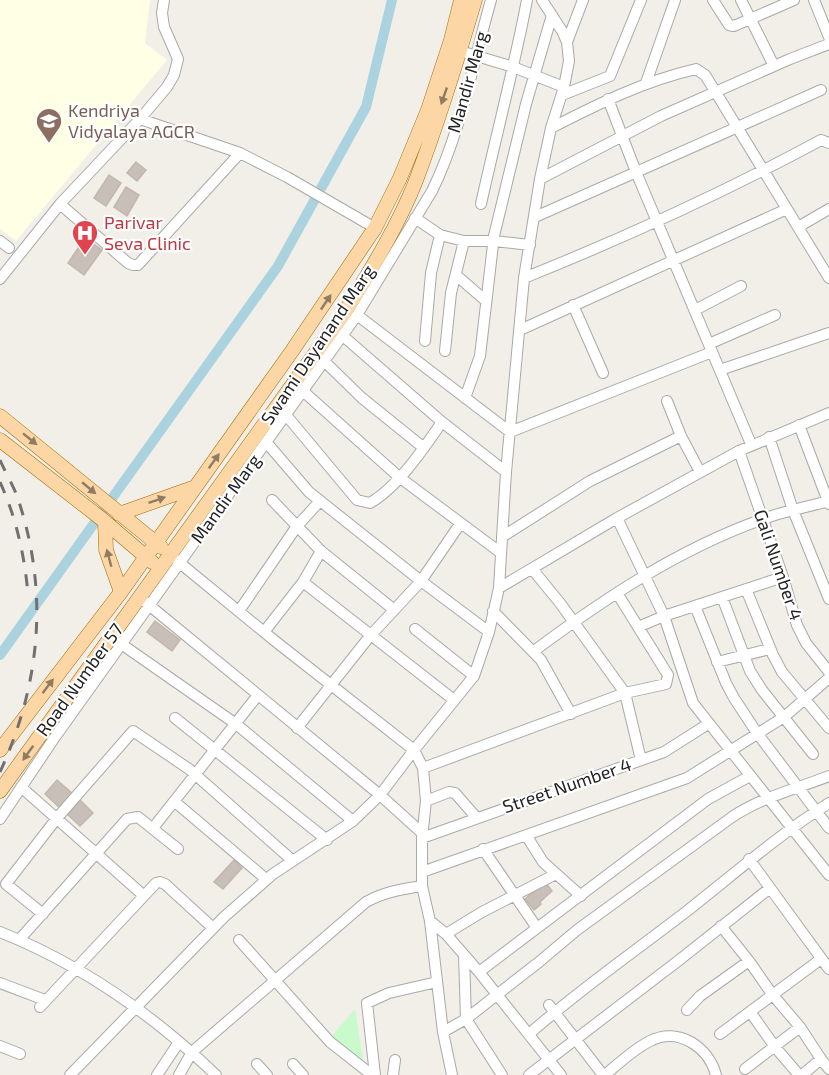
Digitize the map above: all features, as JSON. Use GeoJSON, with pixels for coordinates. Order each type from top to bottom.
{"type":"FeatureCollection","features":[{"type":"Feature","properties":{"kind":"main road","name":"Swami Dayanand Marg"},"geometry":{"type":"LineString","coordinates":[[146,557],[292,351],[375,228],[400,178],[428,110],[461,0]]}},
{"type":"Feature","properties":{"kind":"main road","name":"Swami Dayanand Marg"},"geometry":{"type":"LineString","coordinates":[[160,569],[175,559],[345,312],[379,256],[414,184],[460,51],[475,0]]}},
{"type":"Feature","properties":{"kind":"main road"},"geometry":{"type":"LineString","coordinates":[[0,416],[175,559]]}},
{"type":"Feature","properties":{"kind":"main road"},"geometry":{"type":"LineString","coordinates":[[0,441],[104,521],[160,569]]}},
{"type":"Feature","properties":{"kind":"main road"},"geometry":{"type":"LineString","coordinates":[[119,514],[195,487]]}},
{"type":"Feature","properties":{"kind":"main road"},"geometry":{"type":"LineString","coordinates":[[104,521],[106,550],[121,592]]}},
{"type":"Feature","properties":{"kind":"main road","name":"Road Number 57"},"geometry":{"type":"LineString","coordinates":[[0,750],[146,557]]}},
{"type":"Feature","properties":{"kind":"main road","name":"Road Number 57"},"geometry":{"type":"LineString","coordinates":[[0,791],[117,640],[144,601],[160,569]]}},
{"type":"Feature","properties":{"kind":"street"},"geometry":{"type":"LineString","coordinates":[[0,279],[60,204],[167,87],[177,68],[176,52],[162,20],[164,0]]}},
{"type":"Feature","properties":{"kind":"street","name":"Mandir Marg"},"geometry":{"type":"LineString","coordinates":[[144,601],[304,392],[357,315],[432,191],[441,174],[454,133],[491,0]]}},
{"type":"Feature","properties":{"kind":"street"},"geometry":{"type":"LineString","coordinates":[[481,204],[527,0]]}},
{"type":"Feature","properties":{"kind":"street"},"geometry":{"type":"LineString","coordinates":[[70,1075],[213,928],[266,879],[327,840],[380,795],[474,676],[489,632],[499,588],[506,472],[524,278],[540,179],[569,61],[567,42],[542,0]]}},
{"type":"Feature","properties":{"kind":"street"},"geometry":{"type":"LineString","coordinates":[[567,42],[583,0]]}},
{"type":"Feature","properties":{"kind":"street"},"geometry":{"type":"LineString","coordinates":[[460,51],[534,75],[563,91],[610,76],[641,0]]}},
{"type":"Feature","properties":{"kind":"street"},"geometry":{"type":"LineString","coordinates":[[646,83],[675,0]]}},
{"type":"Feature","properties":{"kind":"street"},"geometry":{"type":"LineString","coordinates":[[713,0],[731,26],[794,0]]}},
{"type":"Feature","properties":{"kind":"street"},"geometry":{"type":"LineString","coordinates":[[741,0],[774,66]]}},
{"type":"Feature","properties":{"kind":"street"},"geometry":{"type":"LineString","coordinates":[[814,0],[825,15],[829,37]]}},
{"type":"Feature","properties":{"kind":"street"},"geometry":{"type":"LineString","coordinates":[[465,398],[480,356],[494,241],[534,75],[552,15]]}},
{"type":"Feature","properties":{"kind":"street"},"geometry":{"type":"LineString","coordinates":[[540,179],[661,116],[829,44]]}},
{"type":"Feature","properties":{"kind":"street"},"geometry":{"type":"LineString","coordinates":[[551,128],[608,99],[646,83],[696,69],[705,75],[829,278]]}},
{"type":"Feature","properties":{"kind":"street"},"geometry":{"type":"LineString","coordinates":[[535,217],[821,90]]}},
{"type":"Feature","properties":{"kind":"street"},"geometry":{"type":"LineString","coordinates":[[608,99],[636,172],[659,222],[750,444]]}},
{"type":"Feature","properties":{"kind":"street"},"geometry":{"type":"LineString","coordinates":[[140,119],[240,153],[287,177],[375,228]]}},
{"type":"Feature","properties":{"kind":"street"},"geometry":{"type":"LineString","coordinates":[[524,278],[659,222],[764,171],[821,140],[829,143]]}},
{"type":"Feature","properties":{"kind":"street"},"geometry":{"type":"LineString","coordinates":[[60,204],[128,262],[138,265],[240,153]]}},
{"type":"Feature","properties":{"kind":"street"},"geometry":{"type":"LineString","coordinates":[[520,330],[787,208]]}},
{"type":"Feature","properties":{"kind":"street"},"geometry":{"type":"LineString","coordinates":[[798,227],[829,209]]}},
{"type":"Feature","properties":{"kind":"street"},"geometry":{"type":"LineString","coordinates":[[415,218],[440,235],[464,241],[494,241],[530,245]]}},
{"type":"Feature","properties":{"kind":"street"},"geometry":{"type":"LineString","coordinates":[[425,340],[431,273],[440,235]]}},
{"type":"Feature","properties":{"kind":"street"},"geometry":{"type":"LineString","coordinates":[[445,351],[451,293],[464,241]]}},
{"type":"Feature","properties":{"kind":"street"},"geometry":{"type":"LineString","coordinates":[[818,259],[829,253]]}},
{"type":"Feature","properties":{"kind":"street"},"geometry":{"type":"LineString","coordinates":[[456,274],[486,301]]}},
{"type":"Feature","properties":{"kind":"street"},"geometry":{"type":"LineString","coordinates":[[695,310],[741,286]]}},
{"type":"Feature","properties":{"kind":"street"},"geometry":{"type":"LineString","coordinates":[[573,305],[603,373]]}},
{"type":"Feature","properties":{"kind":"street"},"geometry":{"type":"LineString","coordinates":[[357,315],[510,432]]}},
{"type":"Feature","properties":{"kind":"street"},"geometry":{"type":"LineString","coordinates":[[510,432],[711,348],[775,315]]}},
{"type":"Feature","properties":{"kind":"street"},"geometry":{"type":"LineString","coordinates":[[720,370],[829,333]]}},
{"type":"Feature","properties":{"kind":"street"},"geometry":{"type":"LineString","coordinates":[[343,336],[442,422],[506,472]]}},
{"type":"Feature","properties":{"kind":"street"},"geometry":{"type":"LineString","coordinates":[[324,361],[362,398],[424,448]]}},
{"type":"Feature","properties":{"kind":"street"},"geometry":{"type":"LineString","coordinates":[[304,392],[399,477],[501,553]]}},
{"type":"Feature","properties":{"kind":"street"},"geometry":{"type":"LineString","coordinates":[[667,401],[681,436],[700,472]]}},
{"type":"Feature","properties":{"kind":"street"},"geometry":{"type":"LineString","coordinates":[[499,588],[533,570],[617,518],[750,444],[827,413],[829,426]]}},
{"type":"Feature","properties":{"kind":"street"},"geometry":{"type":"LineString","coordinates":[[286,415],[357,500],[370,503],[399,477],[424,448],[442,422]]}},
{"type":"Feature","properties":{"kind":"street"},"geometry":{"type":"LineString","coordinates":[[534,651],[644,575],[687,551],[763,519],[829,502],[799,425]]}},
{"type":"Feature","properties":{"kind":"street"},"geometry":{"type":"LineString","coordinates":[[502,537],[590,481],[681,436]]}},
{"type":"Feature","properties":{"kind":"street"},"geometry":{"type":"LineString","coordinates":[[769,436],[794,510],[829,599]]}},
{"type":"Feature","properties":{"kind":"street"},"geometry":{"type":"LineString","coordinates":[[266,442],[295,478],[320,501],[489,632]]}},
{"type":"Feature","properties":{"kind":"street","name":"Gali Number 4"},"geometry":{"type":"LineString","coordinates":[[739,451],[783,577],[797,625],[806,643],[829,672]]}},
{"type":"Feature","properties":{"kind":"street"},"geometry":{"type":"LineString","coordinates":[[272,500],[321,551],[393,609]]}},
{"type":"Feature","properties":{"kind":"street"},"geometry":{"type":"LineString","coordinates":[[239,611],[297,526],[320,501]]}},
{"type":"Feature","properties":{"kind":"street"},"geometry":{"type":"LineString","coordinates":[[617,518],[664,615],[693,703],[829,875]]}},
{"type":"Feature","properties":{"kind":"street"},"geometry":{"type":"LineString","coordinates":[[297,728],[370,636],[421,581],[460,524]]}},
{"type":"Feature","properties":{"kind":"street"},"geometry":{"type":"LineString","coordinates":[[264,632],[303,582],[321,551]]}},
{"type":"Feature","properties":{"kind":"street"},"geometry":{"type":"LineString","coordinates":[[175,559],[414,750],[423,768],[426,801],[422,836],[422,886],[430,921],[443,1032],[452,1075]]}},
{"type":"Feature","properties":{"kind":"street"},"geometry":{"type":"LineString","coordinates":[[533,570],[625,693],[641,760]]}},
{"type":"Feature","properties":{"kind":"street"},"geometry":{"type":"LineString","coordinates":[[638,627],[664,615],[783,577]]}},
{"type":"Feature","properties":{"kind":"street"},"geometry":{"type":"LineString","coordinates":[[303,582],[454,700]]}},
{"type":"Feature","properties":{"kind":"street"},"geometry":{"type":"LineString","coordinates":[[746,589],[770,649],[782,672],[829,728]]}},
{"type":"Feature","properties":{"kind":"street"},"geometry":{"type":"LineString","coordinates":[[423,768],[625,693],[664,685],[668,680],[668,675],[617,593]]}},
{"type":"Feature","properties":{"kind":"street"},"geometry":{"type":"LineString","coordinates":[[722,597],[755,680],[813,754]]}},
{"type":"Feature","properties":{"kind":"street"},"geometry":{"type":"LineString","coordinates":[[144,601],[380,795],[422,836]]}},
{"type":"Feature","properties":{"kind":"street"},"geometry":{"type":"LineString","coordinates":[[695,606],[729,690],[757,733],[829,828]]}},
{"type":"Feature","properties":{"kind":"street"},"geometry":{"type":"LineString","coordinates":[[493,611],[534,651],[547,668],[571,714]]}},
{"type":"Feature","properties":{"kind":"street"},"geometry":{"type":"LineString","coordinates":[[415,628],[474,676]]}},
{"type":"Feature","properties":{"kind":"street"},"geometry":{"type":"LineString","coordinates":[[0,819],[117,640],[236,724],[352,821]]}},
{"type":"Feature","properties":{"kind":"street"},"geometry":{"type":"LineString","coordinates":[[717,662],[770,649]]}},
{"type":"Feature","properties":{"kind":"street"},"geometry":{"type":"LineString","coordinates":[[422,872],[687,778],[784,717],[829,678]]}},
{"type":"Feature","properties":{"kind":"street"},"geometry":{"type":"LineString","coordinates":[[153,828],[258,695]]}},
{"type":"Feature","properties":{"kind":"street"},"geometry":{"type":"LineString","coordinates":[[176,718],[327,840]]}},
{"type":"Feature","properties":{"kind":"street","name":"Street Number 4"},"geometry":{"type":"LineString","coordinates":[[422,836],[641,760],[678,744],[708,724]]}},
{"type":"Feature","properties":{"kind":"street"},"geometry":{"type":"LineString","coordinates":[[43,914],[6,884],[57,818],[134,731],[195,776],[293,861]]}},
{"type":"Feature","properties":{"kind":"street"},"geometry":{"type":"LineString","coordinates":[[479,972],[708,798],[750,776]]}},
{"type":"Feature","properties":{"kind":"street"},"geometry":{"type":"LineString","coordinates":[[443,1032],[466,1019],[577,930],[658,869],[748,806],[767,797],[829,776]]}},
{"type":"Feature","properties":{"kind":"street"},"geometry":{"type":"LineString","coordinates":[[21,787],[143,895]]}},
{"type":"Feature","properties":{"kind":"street"},"geometry":{"type":"LineString","coordinates":[[426,801],[449,792],[455,793],[476,817]]}},
{"type":"Feature","properties":{"kind":"street"},"geometry":{"type":"LineString","coordinates":[[175,802],[266,879]]}},
{"type":"Feature","properties":{"kind":"street"},"geometry":{"type":"LineString","coordinates":[[529,1035],[552,1008],[701,900],[749,859],[829,803]]}},
{"type":"Feature","properties":{"kind":"street"},"geometry":{"type":"LineString","coordinates":[[19,940],[127,819],[138,817],[178,849]]}},
{"type":"Feature","properties":{"kind":"street"},"geometry":{"type":"LineString","coordinates":[[526,835],[543,862],[580,896]]}},
{"type":"Feature","properties":{"kind":"street"},"geometry":{"type":"LineString","coordinates":[[483,849],[537,927]]}},
{"type":"Feature","properties":{"kind":"street"},"geometry":{"type":"LineString","coordinates":[[749,859],[829,969]]}},
{"type":"Feature","properties":{"kind":"street"},"geometry":{"type":"LineString","coordinates":[[446,934],[556,874]]}},
{"type":"Feature","properties":{"kind":"street"},"geometry":{"type":"LineString","coordinates":[[0,983],[42,1003],[156,883],[165,884],[213,928]]}},
{"type":"Feature","properties":{"kind":"street"},"geometry":{"type":"LineString","coordinates":[[178,1075],[192,1052],[366,902],[396,889],[422,886]]}},
{"type":"Feature","properties":{"kind":"street"},"geometry":{"type":"LineString","coordinates":[[529,1075],[770,888]]}},
{"type":"Feature","properties":{"kind":"street"},"geometry":{"type":"LineString","coordinates":[[430,921],[446,934],[479,972],[561,1075]]}},
{"type":"Feature","properties":{"kind":"street"},"geometry":{"type":"LineString","coordinates":[[721,926],[800,1027],[829,1069]]}},
{"type":"Feature","properties":{"kind":"street"},"geometry":{"type":"LineString","coordinates":[[0,932],[74,968],[137,1007],[216,1075]]}},
{"type":"Feature","properties":{"kind":"street"},"geometry":{"type":"LineString","coordinates":[[239,940],[330,1042],[374,1075]]}},
{"type":"Feature","properties":{"kind":"street"},"geometry":{"type":"LineString","coordinates":[[464,955],[466,1019],[502,1075]]}},
{"type":"Feature","properties":{"kind":"street"},"geometry":{"type":"LineString","coordinates":[[720,1034],[821,959]]}},
{"type":"Feature","properties":{"kind":"street"},"geometry":{"type":"LineString","coordinates":[[687,1010],[700,996],[749,961]]}},
{"type":"Feature","properties":{"kind":"street"},"geometry":{"type":"LineString","coordinates":[[374,1075],[367,1003],[389,993],[437,982]]}},
{"type":"Feature","properties":{"kind":"street"},"geometry":{"type":"LineString","coordinates":[[552,1008],[604,1075],[640,1047],[664,1036],[690,1041],[702,1048],[713,1062],[716,1075]]}},
{"type":"Feature","properties":{"kind":"street"},"geometry":{"type":"LineString","coordinates":[[751,1013],[775,1047],[801,1075],[821,1059]]}},
{"type":"Feature","properties":{"kind":"street"},"geometry":{"type":"LineString","coordinates":[[745,1069],[800,1027]]}},
{"type":"Feature","properties":{"kind":"street"},"geometry":{"type":"LineString","coordinates":[[157,1075],[179,1042]]}},
{"type":"Feature","properties":{"kind":"street"},"geometry":{"type":"LineString","coordinates":[[0,1046],[20,1054]]}},
{"type":"Feature","properties":{"kind":"street"},"geometry":{"type":"LineString","coordinates":[[393,1075],[394,1060]]}},
{"type":"Feature","properties":{"kind":"street"},"geometry":{"type":"LineString","coordinates":[[257,1064],[267,1075]]}},
{"type":"Feature","properties":{"kind":"street"},"geometry":{"type":"LineString","coordinates":[[293,1064],[303,1075]]}},
{"type":"Feature","properties":{"kind":"shaded area","name":"Kendriya Vidyalaya AGCR"},"geometry":{"type":"Polygon","coordinates":[[[0,0],[150,0],[145,43],[167,60],[16,241],[0,229],[0,0]]]}},
{"type":"Feature","properties":{"kind":"green space"},"geometry":{"type":"Polygon","coordinates":[[[355,1009],[364,1066],[332,1036],[355,1009]]]}},
{"type":"Feature","properties":{"kind":"building"},"geometry":{"type":"Polygon","coordinates":[[[136,162],[146,170],[137,181],[127,173],[136,162]]]}},
{"type":"Feature","properties":{"kind":"building"},"geometry":{"type":"Polygon","coordinates":[[[109,175],[121,183],[106,206],[94,198],[109,175]]]}},
{"type":"Feature","properties":{"kind":"building"},"geometry":{"type":"Polygon","coordinates":[[[126,187],[139,195],[127,216],[114,207],[126,187]]]}},
{"type":"Feature","properties":{"kind":"building","name":"Parivar Seva Clinic"},"geometry":{"type":"Polygon","coordinates":[[[85,238],[102,250],[84,275],[68,263],[85,238]]]}},
{"type":"Feature","properties":{"kind":"building"},"geometry":{"type":"Polygon","coordinates":[[[155,621],[180,640],[172,651],[147,632],[155,621]]]}},
{"type":"Feature","properties":{"kind":"building"},"geometry":{"type":"Polygon","coordinates":[[[57,780],[73,794],[60,808],[45,794],[57,780]]]}},
{"type":"Feature","properties":{"kind":"building"},"geometry":{"type":"Polygon","coordinates":[[[80,800],[93,813],[80,826],[67,814],[80,800]]]}},
{"type":"Feature","properties":{"kind":"building"},"geometry":{"type":"Polygon","coordinates":[[[234,860],[242,868],[223,889],[214,882],[234,860]]]}},
{"type":"Feature","properties":{"kind":"building"},"geometry":{"type":"Polygon","coordinates":[[[545,882],[552,891],[534,910],[525,899],[545,882]]]}},
{"type":"Feature","properties":{"kind":"waterway"},"geometry":{"type":"LineString","coordinates":[[0,655],[278,266],[366,107],[392,0]]}},
{"type":"Feature","properties":{"kind":"railway"},"geometry":{"type":"LineString","coordinates":[[0,460],[17,497],[28,536],[37,605],[32,673],[14,739],[0,772]]}},
{"type":"Feature","properties":{"kind":"railway"},"geometry":{"type":"LineString","coordinates":[[0,482],[19,537],[28,595]]}},
{"type":"Feature","properties":{"kind":"place","name":"Kendriya Vidyalaya AGCR"},"geometry":{"type":"Point","coordinates":[49,144]}},
{"type":"Feature","properties":{"kind":"place","name":"Parivar Seva Clinic"},"geometry":{"type":"Point","coordinates":[85,256]}}]}
